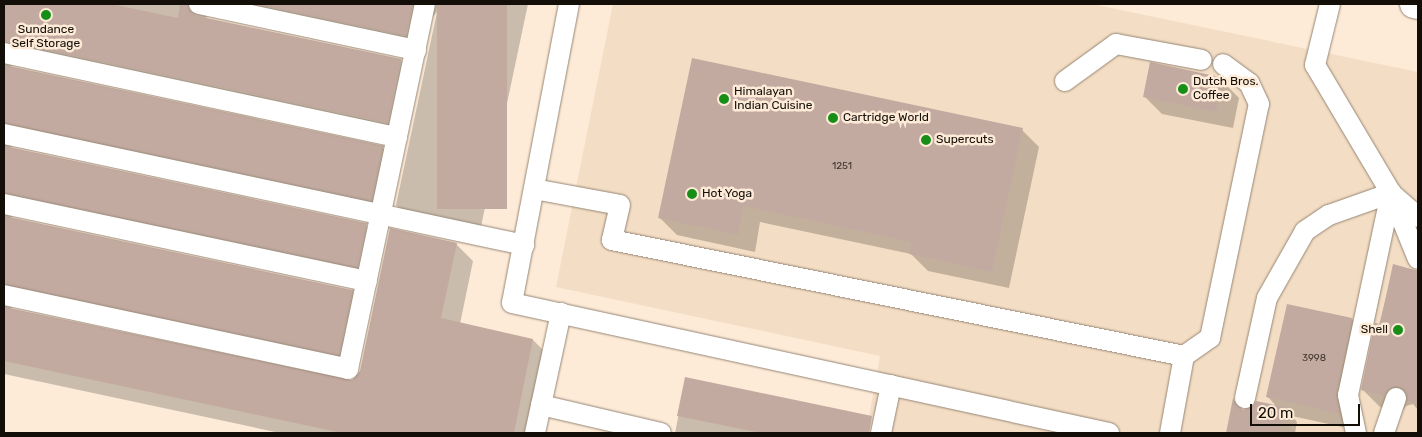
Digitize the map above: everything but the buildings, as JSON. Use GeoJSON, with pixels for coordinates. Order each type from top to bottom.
{"type":"FeatureCollection","features":[{"type":"Feature","properties":{"kind":"main road"},"geometry":{"type":"LineString","coordinates":[[1414,4],[1418,5]]}},
{"type":"Feature","properties":{"kind":"lane"},"geometry":{"type":"LineString","coordinates":[[199,4],[416,50]]}},
{"type":"Feature","properties":{"kind":"lane"},"geometry":{"type":"LineString","coordinates":[[4,295],[348,368],[426,4]]}},
{"type":"Feature","properties":{"kind":"lane"},"geometry":{"type":"LineString","coordinates":[[569,4],[512,302],[1109,433]]}},
{"type":"Feature","properties":{"kind":"lane"},"geometry":{"type":"LineString","coordinates":[[1330,4],[1316,65],[1391,194],[1418,259]]}},
{"type":"Feature","properties":{"kind":"lane"},"geometry":{"type":"LineString","coordinates":[[1064,81],[1116,44],[1202,60]]}},
{"type":"Feature","properties":{"kind":"lane"},"geometry":{"type":"LineString","coordinates":[[4,53],[397,137]]}},
{"type":"Feature","properties":{"kind":"lane"},"geometry":{"type":"LineString","coordinates":[[1170,433],[1184,356],[1210,338],[1259,104],[1250,82],[1223,64]]}},
{"type":"Feature","properties":{"kind":"lane"},"geometry":{"type":"LineString","coordinates":[[4,134],[524,244]]}},
{"type":"Feature","properties":{"kind":"lane"},"geometry":{"type":"LineString","coordinates":[[534,189],[620,205],[612,240],[1184,356]]}},
{"type":"Feature","properties":{"kind":"lane"},"geometry":{"type":"LineString","coordinates":[[1391,194],[1418,218]]}},
{"type":"Feature","properties":{"kind":"lane"},"geometry":{"type":"LineString","coordinates":[[1245,398],[1267,298],[1305,231],[1330,215],[1391,194]]}},
{"type":"Feature","properties":{"kind":"lane"},"geometry":{"type":"LineString","coordinates":[[1356,433],[1348,395],[1391,194]]}},
{"type":"Feature","properties":{"kind":"lane"},"geometry":{"type":"LineString","coordinates":[[4,204],[366,281]]}},
{"type":"Feature","properties":{"kind":"lane"},"geometry":{"type":"LineString","coordinates":[[535,433],[560,314]]}},
{"type":"Feature","properties":{"kind":"lane"},"geometry":{"type":"LineString","coordinates":[[881,433],[890,386]]}},
{"type":"Feature","properties":{"kind":"lane"},"geometry":{"type":"LineString","coordinates":[[1384,433],[1396,398]]}},
{"type":"Feature","properties":{"kind":"lane"},"geometry":{"type":"LineString","coordinates":[[541,405],[662,433]]}},
{"type":"Feature","properties":{"kind":"shaded area"},"geometry":{"type":"Polygon","coordinates":[[[613,4],[1092,4],[1418,72],[1418,433],[866,433],[880,356],[556,287],[613,4]]]}},
{"type":"Feature","properties":{"kind":"place","name":"Sundance Self Storage"},"geometry":{"type":"Point","coordinates":[46,15]}},
{"type":"Feature","properties":{"kind":"place","name":"Dutch Bros. Coffee"},"geometry":{"type":"Point","coordinates":[1183,89]}},
{"type":"Feature","properties":{"kind":"place","name":"Himalayan Indian Cuisine"},"geometry":{"type":"Point","coordinates":[724,99]}},
{"type":"Feature","properties":{"kind":"place","name":"Cartridge World"},"geometry":{"type":"Point","coordinates":[833,118]}},
{"type":"Feature","properties":{"kind":"place","name":"Supercuts"},"geometry":{"type":"Point","coordinates":[926,140]}},
{"type":"Feature","properties":{"kind":"place","name":"Hot Yoga"},"geometry":{"type":"Point","coordinates":[692,194]}},
{"type":"Feature","properties":{"kind":"place","name":"Shell"},"geometry":{"type":"Point","coordinates":[1398,330]}}]}
